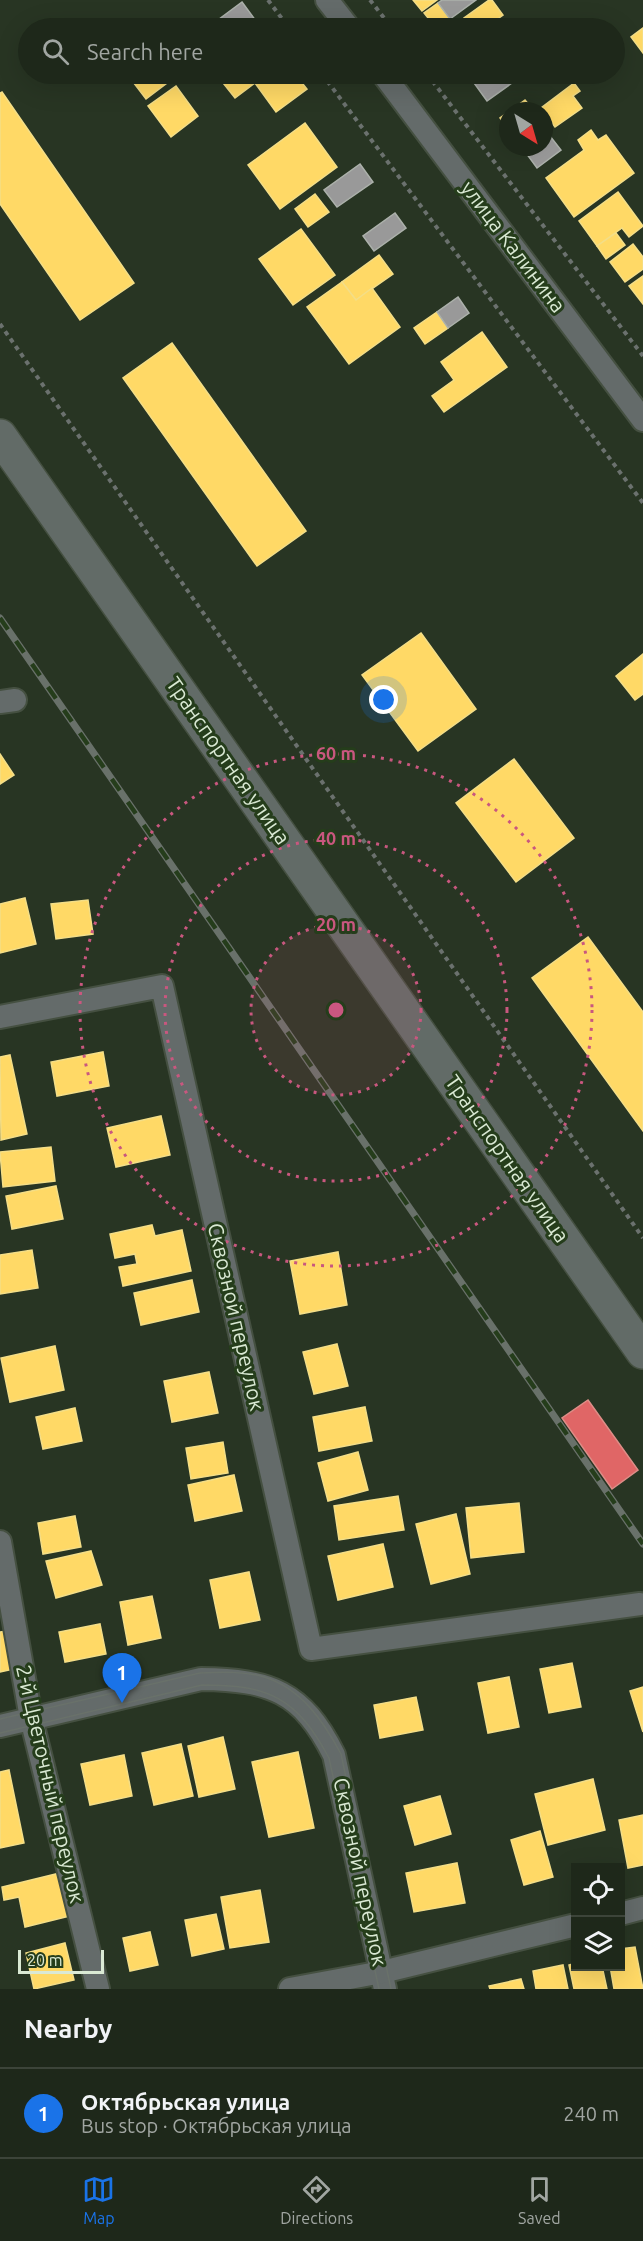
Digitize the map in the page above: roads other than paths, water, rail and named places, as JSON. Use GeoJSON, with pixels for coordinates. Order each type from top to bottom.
{"type":"FeatureCollection","features":[{"type":"Feature","properties":{"kind":"main road","name":"Транспортная улица"},"geometry":{"type":"LineString","coordinates":[[0,436],[643,1352]]}},
{"type":"Feature","properties":{"kind":"street"},"geometry":{"type":"LineString","coordinates":[[327,0],[341,18]]}},
{"type":"Feature","properties":{"kind":"street","name":"улица Калинина"},"geometry":{"type":"LineString","coordinates":[[391,84],[643,420]]}},
{"type":"Feature","properties":{"kind":"street","name":"Сквозной переулок"},"geometry":{"type":"LineString","coordinates":[[0,1017],[162,986],[311,1649],[640,1604]]}},
{"type":"Feature","properties":{"kind":"street","name":"2-й Цветочный переулок"},"geometry":{"type":"LineString","coordinates":[[0,1542],[32,1718],[98,1989]]}},
{"type":"Feature","properties":{"kind":"street","name":"Сквозной переулок"},"geometry":{"type":"LineString","coordinates":[[0,1726],[201,1679],[235,1679],[264,1684],[290,1698],[311,1717],[322,1731],[334,1755],[384,1980]]}},
{"type":"Feature","properties":{"kind":"street"},"geometry":{"type":"LineString","coordinates":[[625,1913],[643,1908]]}},
{"type":"Feature","properties":{"kind":"street"},"geometry":{"type":"LineString","coordinates":[[290,1989],[384,1980],[571,1925]]}},
{"type":"Feature","properties":{"kind":"tram line"},"geometry":{"type":"LineString","coordinates":[[0,1719],[200,1673],[232,1672],[256,1675],[289,1689],[319,1718],[341,1754],[391,1989]]}},
{"type":"Feature","properties":{"kind":"tram line"},"geometry":{"type":"LineString","coordinates":[[0,1733],[202,1685],[245,1688],[263,1692],[292,1708],[317,1737],[329,1758],[379,1989]]}},
{"type":"Feature","properties":{"kind":"railway"},"geometry":{"type":"LineString","coordinates":[[0,618],[643,1544]]}},
{"type":"Feature","properties":{"kind":"place","name":"Октябрьская улица"},"geometry":{"type":"Point","coordinates":[122,1703]}}]}
